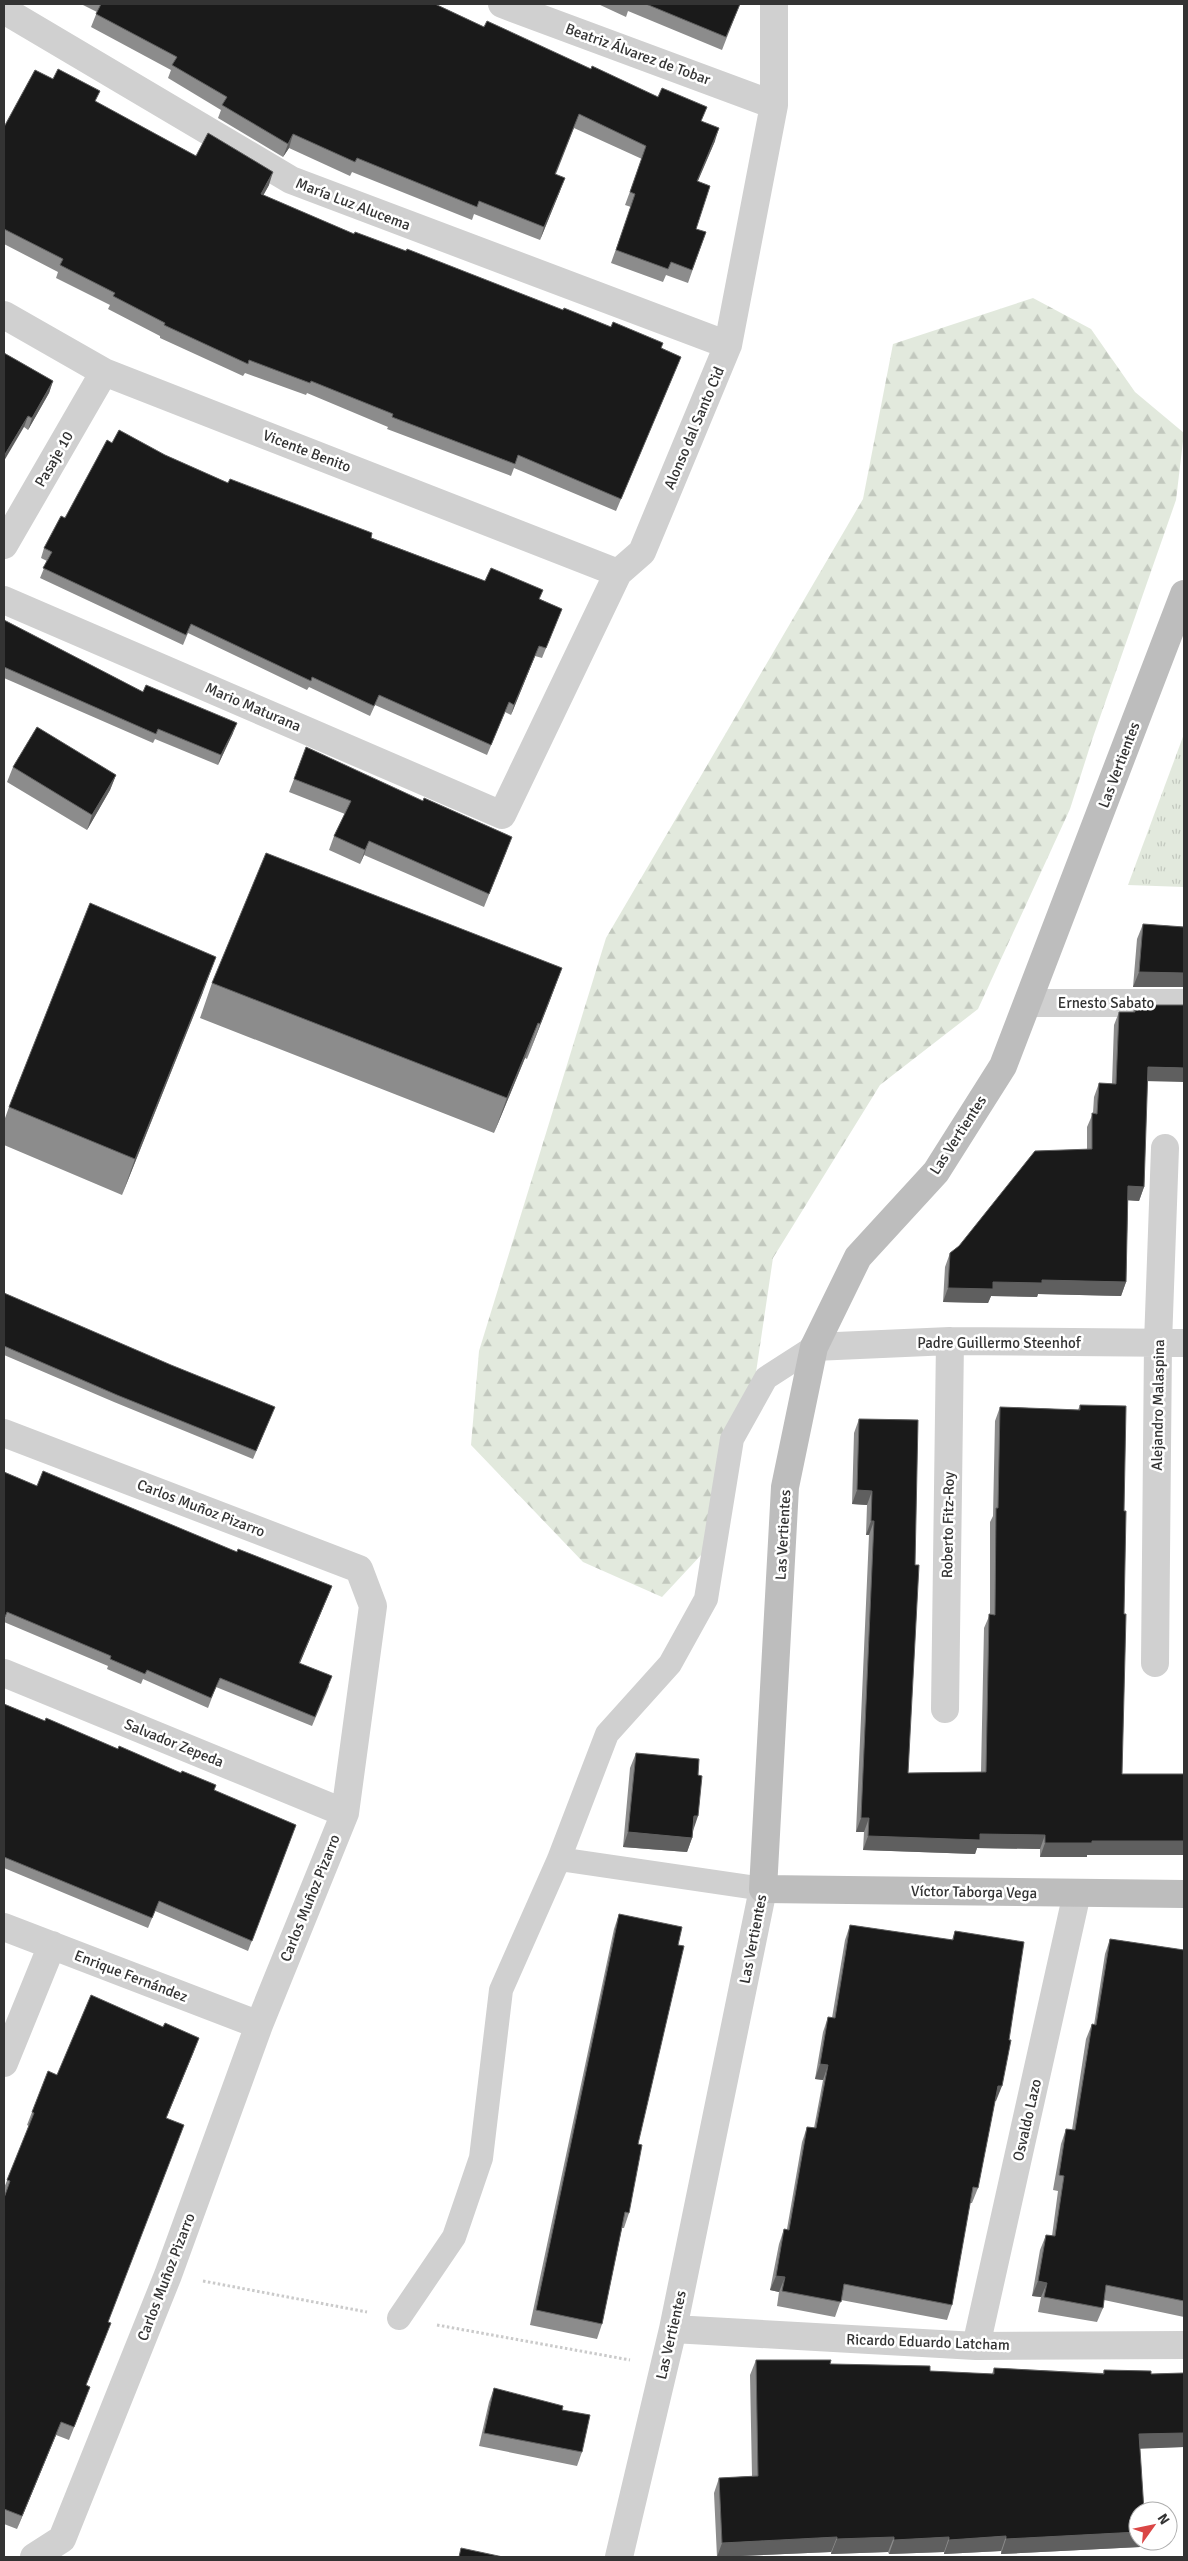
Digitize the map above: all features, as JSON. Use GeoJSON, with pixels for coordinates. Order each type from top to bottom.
{"type":"FeatureCollection","features":[{"type":"Feature","properties":{"kind":"street","name":"Beatriz Álvarez de Tobar"},"geometry":{"type":"LineString","coordinates":[[502,4],[774,105]]}},
{"type":"Feature","properties":{"kind":"street","name":"Alonso dal Santo Cid"},"geometry":{"type":"LineString","coordinates":[[502,815],[618,573],[642,552],[728,345],[774,105],[774,4]]}},
{"type":"Feature","properties":{"kind":"street","name":"María Luz Alucema"},"geometry":{"type":"LineString","coordinates":[[4,10],[290,180],[728,345]]}},
{"type":"Feature","properties":{"kind":"street","name":"Vicente Benito"},"geometry":{"type":"LineString","coordinates":[[4,315],[104,372],[618,573]]}},
{"type":"Feature","properties":{"kind":"street","name":"Pasaje 10"},"geometry":{"type":"LineString","coordinates":[[4,546],[104,372]]}},
{"type":"Feature","properties":{"kind":"street","name":"Las Vertientes"},"geometry":{"type":"LineString","coordinates":[[619,2557],[673,2329],[763,1890],[785,1487],[814,1347],[858,1258],[936,1172],[1003,1066],[1184,594]]}},
{"type":"Feature","properties":{"kind":"street","name":"Mario Maturana"},"geometry":{"type":"LineString","coordinates":[[4,600],[502,815]]}},
{"type":"Feature","properties":{"kind":"street","name":"Ernesto Sabato"},"geometry":{"type":"LineString","coordinates":[[1028,1003],[1184,1003]]}},
{"type":"Feature","properties":{"kind":"street","name":"Alejandro Malaspina"},"geometry":{"type":"LineString","coordinates":[[1155,1663],[1171,1343],[1165,1148]]}},
{"type":"Feature","properties":{"kind":"street","name":"Padre Guillermo Steenhof"},"geometry":{"type":"LineString","coordinates":[[814,1347],[950,1342],[1171,1343]]}},
{"type":"Feature","properties":{"kind":"street","name":"Roberto Fitz-Roy"},"geometry":{"type":"LineString","coordinates":[[945,1708],[950,1342]]}},
{"type":"Feature","properties":{"kind":"street","name":"Carlos Muñoz Pizarro"},"geometry":{"type":"LineString","coordinates":[[4,1433],[358,1569],[373,1606],[345,1813],[259,2025],[168,2275],[62,2539],[34,2557]]}},
{"type":"Feature","properties":{"kind":"street","name":"Salvador Zepeda"},"geometry":{"type":"LineString","coordinates":[[4,1673],[345,1813]]}},
{"type":"Feature","properties":{"kind":"street","name":"Víctor Taborga Vega"},"geometry":{"type":"LineString","coordinates":[[763,1890],[1184,1894]]}},
{"type":"Feature","properties":{"kind":"street","name":"Osvaldo Lazo"},"geometry":{"type":"LineString","coordinates":[[976,2346],[1077,1893]]}},
{"type":"Feature","properties":{"kind":"street","name":"Enrique Fernández"},"geometry":{"type":"LineString","coordinates":[[4,1927],[259,2025]]}},
{"type":"Feature","properties":{"kind":"street"},"geometry":{"type":"LineString","coordinates":[[4,2062],[52,1945]]}},
{"type":"Feature","properties":{"kind":"street","name":"Ricardo Eduardo Latcham"},"geometry":{"type":"LineString","coordinates":[[673,2329],[976,2346],[1184,2345]]}},
{"type":"Feature","properties":{"kind":"lane"},"geometry":{"type":"LineString","coordinates":[[399,2318],[454,2237],[481,2158],[502,1990],[559,1859],[607,1734],[670,1664],[706,1599],[732,1439],[766,1378],[814,1347]]}},
{"type":"Feature","properties":{"kind":"lane"},"geometry":{"type":"LineString","coordinates":[[559,1859],[763,1890]]}},
{"type":"Feature","properties":{"kind":"green space"},"geometry":{"type":"Polygon","coordinates":[[[1033,298],[1091,329],[1135,392],[1184,433],[1176,500],[1092,740],[1070,809],[978,1009],[880,1085],[773,1258],[751,1406],[715,1540],[662,1597],[583,1562],[471,1445],[479,1351],[606,938],[863,499],[893,344],[1033,298]]]}},
{"type":"Feature","properties":{"kind":"green space"},"geometry":{"type":"Polygon","coordinates":[[[1184,734],[1184,887],[1128,885],[1184,734]]]}},
{"type":"Feature","properties":{"kind":"building"},"geometry":{"type":"Polygon","coordinates":[[[101,4],[435,4],[484,27],[487,21],[591,69],[592,66],[658,97],[662,88],[707,107],[701,121],[719,128],[697,181],[710,186],[696,229],[706,232],[692,270],[671,262],[668,269],[616,250],[635,194],[630,192],[646,146],[579,114],[555,174],[565,178],[544,227],[479,201],[477,207],[357,158],[355,162],[293,134],[288,144],[222,105],[227,97],[172,65],[177,57],[96,14],[101,4]]]}},
{"type":"Feature","properties":{"kind":"building"},"geometry":{"type":"Polygon","coordinates":[[[646,4],[740,4],[726,37],[646,4]]]}},
{"type":"Feature","properties":{"kind":"building"},"geometry":{"type":"Polygon","coordinates":[[[58,69],[100,91],[95,101],[196,156],[208,133],[273,172],[261,194],[354,234],[355,232],[406,251],[407,249],[563,310],[564,308],[611,327],[613,322],[663,343],[661,348],[681,357],[621,499],[518,455],[515,464],[392,417],[393,414],[311,381],[310,383],[249,360],[248,364],[164,325],[165,323],[113,296],[115,293],[60,265],[63,259],[4,229],[4,127],[35,70],[53,79],[58,69]]]}},
{"type":"Feature","properties":{"kind":"building"},"geometry":{"type":"Polygon","coordinates":[[[4,353],[53,381],[32,418],[28,416],[4,456],[4,353]]]}},
{"type":"Feature","properties":{"kind":"building"},"geometry":{"type":"Polygon","coordinates":[[[119,430],[165,455],[228,483],[230,479],[372,533],[371,538],[485,581],[491,568],[543,590],[539,599],[562,609],[546,648],[539,646],[514,705],[509,702],[491,745],[379,695],[374,706],[312,677],[311,681],[191,624],[186,635],[43,568],[52,552],[44,548],[61,516],[65,518],[107,440],[112,443],[119,430]]]}},
{"type":"Feature","properties":{"kind":"building"},"geometry":{"type":"Polygon","coordinates":[[[4,620],[143,692],[146,685],[237,723],[221,755],[158,729],[156,734],[4,667],[4,620]]]}},
{"type":"Feature","properties":{"kind":"building"},"geometry":{"type":"Polygon","coordinates":[[[37,727],[116,775],[92,815],[13,767],[37,727]]]}},
{"type":"Feature","properties":{"kind":"building"},"geometry":{"type":"Polygon","coordinates":[[[306,747],[423,801],[424,798],[512,837],[489,894],[369,841],[365,850],[334,836],[351,801],[294,779],[306,747]]]}},
{"type":"Feature","properties":{"kind":"building"},"geometry":{"type":"Polygon","coordinates":[[[266,853],[562,968],[540,1024],[538,1023],[507,1098],[212,983],[266,853]]]}},
{"type":"Feature","properties":{"kind":"building"},"geometry":{"type":"Polygon","coordinates":[[[90,903],[216,957],[135,1159],[9,1107],[90,903]]]}},
{"type":"Feature","properties":{"kind":"building"},"geometry":{"type":"Polygon","coordinates":[[[1143,924],[1184,927],[1184,973],[1139,972],[1143,924]]]}},
{"type":"Feature","properties":{"kind":"building"},"geometry":{"type":"Polygon","coordinates":[[[1135,1005],[1184,1005],[1184,1068],[1148,1067],[1144,1187],[1128,1186],[1126,1282],[1042,1280],[1042,1283],[993,1282],[993,1289],[948,1288],[950,1253],[959,1246],[1035,1151],[1092,1149],[1092,1113],[1097,1114],[1099,1083],[1116,1084],[1119,1012],[1135,1012],[1135,1005]]]}},
{"type":"Feature","properties":{"kind":"building"},"geometry":{"type":"Polygon","coordinates":[[[4,1293],[171,1365],[275,1407],[256,1451],[117,1395],[4,1346],[4,1293]]]}},
{"type":"Feature","properties":{"kind":"building"},"geometry":{"type":"Polygon","coordinates":[[[1080,1405],[1126,1406],[1124,1614],[1126,1614],[1122,1774],[1184,1774],[1184,1841],[1045,1843],[1045,1835],[980,1834],[980,1840],[868,1836],[869,1818],[861,1818],[874,1521],[871,1521],[872,1491],[857,1490],[859,1419],[918,1420],[915,1565],[919,1565],[908,1773],[986,1772],[989,1614],[995,1615],[996,1508],[998,1508],[1000,1407],[1080,1410],[1080,1405]]]}},
{"type":"Feature","properties":{"kind":"building"},"geometry":{"type":"Polygon","coordinates":[[[43,1471],[237,1552],[238,1549],[332,1586],[299,1663],[332,1676],[315,1717],[220,1678],[211,1698],[147,1670],[145,1674],[110,1659],[111,1656],[7,1612],[5,1617],[4,1472],[37,1486],[43,1471]]]}},
{"type":"Feature","properties":{"kind":"building"},"geometry":{"type":"Polygon","coordinates":[[[4,1704],[45,1721],[46,1718],[118,1749],[119,1746],[181,1773],[182,1771],[216,1785],[214,1790],[296,1825],[252,1941],[159,1901],[152,1918],[4,1857],[4,1704]]]}},
{"type":"Feature","properties":{"kind":"building"},"geometry":{"type":"Polygon","coordinates":[[[636,1753],[699,1759],[698,1775],[702,1776],[698,1816],[694,1816],[692,1838],[628,1832],[636,1753]]]}},
{"type":"Feature","properties":{"kind":"building"},"geometry":{"type":"Polygon","coordinates":[[[619,1914],[682,1927],[678,1945],[684,1946],[638,2144],[642,2145],[629,2213],[625,2212],[602,2324],[536,2310],[619,1914]]]}},
{"type":"Feature","properties":{"kind":"building"},"geometry":{"type":"Polygon","coordinates":[[[850,1925],[953,1940],[955,1931],[1024,1942],[1009,2040],[1011,2040],[1002,2086],[998,2086],[978,2188],[973,2187],[952,2305],[844,2284],[841,2302],[782,2291],[785,2277],[776,2276],[784,2229],[789,2230],[807,2127],[816,2128],[828,2065],[820,2064],[828,2017],[835,2018],[850,1925]]]}},
{"type":"Feature","properties":{"kind":"building"},"geometry":{"type":"Polygon","coordinates":[[[1110,1939],[1184,1950],[1184,2301],[1106,2285],[1103,2308],[1044,2297],[1047,2283],[1038,2281],[1046,2235],[1055,2236],[1064,2176],[1059,2175],[1066,2129],[1075,2130],[1092,2024],[1096,2025],[1110,1939]]]}},
{"type":"Feature","properties":{"kind":"building"},"geometry":{"type":"Polygon","coordinates":[[[91,1995],[163,2027],[165,2023],[199,2038],[166,2118],[184,2125],[108,2322],[111,2323],[86,2385],[90,2387],[74,2427],[61,2422],[22,2516],[4,2509],[4,2198],[10,2181],[7,2180],[34,2113],[32,2112],[48,2071],[57,2075],[91,1995]]]}},
{"type":"Feature","properties":{"kind":"building"},"geometry":{"type":"Polygon","coordinates":[[[756,2360],[831,2360],[830,2364],[930,2366],[930,2371],[994,2374],[994,2368],[1104,2374],[1104,2370],[1151,2371],[1151,2374],[1184,2373],[1184,2433],[1139,2434],[1143,2501],[1128,2501],[1128,2533],[1006,2539],[1006,2536],[949,2540],[949,2537],[894,2540],[894,2537],[837,2539],[837,2537],[722,2543],[719,2478],[758,2476],[756,2360]]]}},
{"type":"Feature","properties":{"kind":"building"},"geometry":{"type":"Polygon","coordinates":[[[494,2388],[563,2406],[562,2410],[590,2415],[582,2452],[484,2433],[494,2388]]]}},
{"type":"Feature","properties":{"kind":"building"},"geometry":{"type":"Polygon","coordinates":[[[461,2548],[503,2557],[459,2557],[461,2548]]]}}]}
